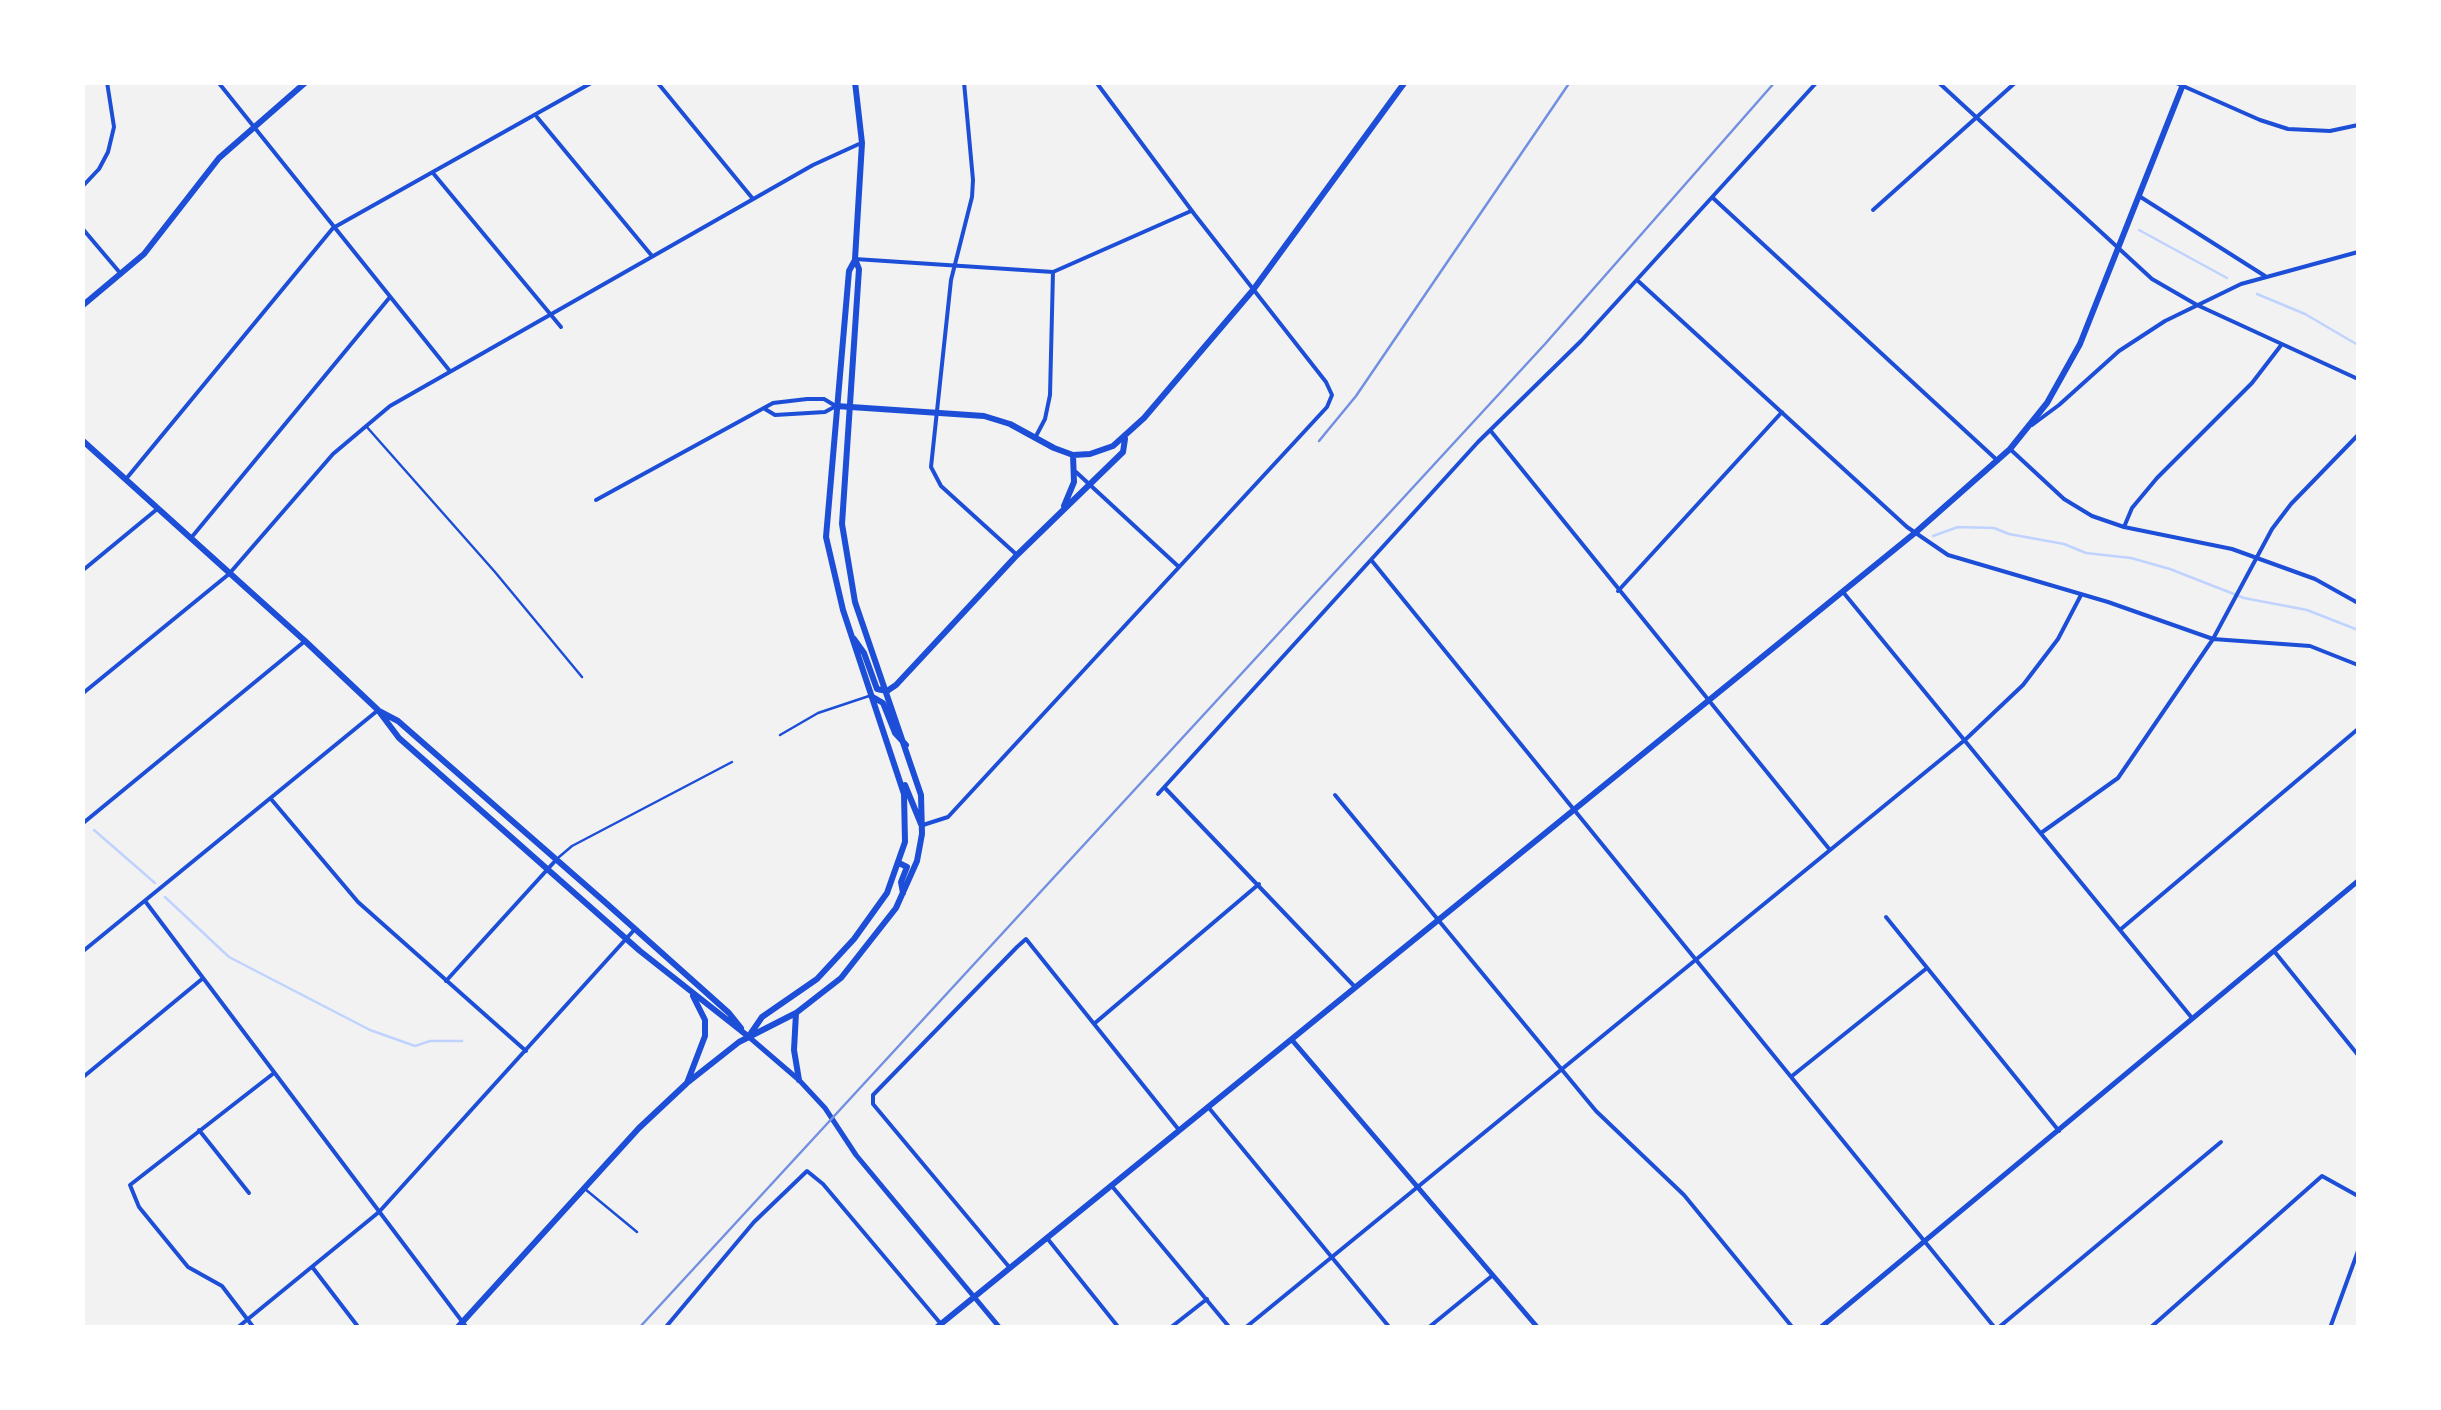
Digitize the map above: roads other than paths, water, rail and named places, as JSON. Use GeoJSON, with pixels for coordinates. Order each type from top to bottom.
{"type":"FeatureCollection","features":[{"type":"Feature","properties":{"kind":"main road"},"geometry":{"type":"LineString","coordinates":[[82,306],[162,234],[210,168],[306,82]]}},
{"type":"Feature","properties":{"kind":"main road"},"geometry":{"type":"LineString","coordinates":[[855,82],[862,143],[855,259],[849,270],[826,537],[835,584],[870,695],[922,825]]}},
{"type":"Feature","properties":{"kind":"main road"},"geometry":{"type":"LineString","coordinates":[[836,406],[938,411],[996,419],[1073,455],[1100,452],[1125,438],[1253,290],[1405,82]]}},
{"type":"Feature","properties":{"kind":"main road"},"geometry":{"type":"LineString","coordinates":[[943,1325],[1998,462],[2032,425],[2080,344],[2182,85]]}},
{"type":"Feature","properties":{"kind":"main road"},"geometry":{"type":"LineString","coordinates":[[462,1326],[584,1188],[687,1083],[748,1036],[796,1013],[841,978],[904,894],[917,862],[921,795],[848,571],[842,500],[859,269],[855,259]]}},
{"type":"Feature","properties":{"kind":"main road"},"geometry":{"type":"LineString","coordinates":[[850,634],[864,654],[877,689],[887,691],[896,685],[1017,555],[1122,452],[1125,438]]}},
{"type":"Feature","properties":{"kind":"main road"},"geometry":{"type":"LineString","coordinates":[[84,445],[306,640],[378,710],[398,738],[626,939],[748,1036]]}},
{"type":"Feature","properties":{"kind":"main road"},"geometry":{"type":"LineString","coordinates":[[1061,511],[1072,489],[1073,455]]}},
{"type":"Feature","properties":{"kind":"main road"},"geometry":{"type":"LineString","coordinates":[[870,695],[883,703],[895,733],[907,746]]}},
{"type":"Feature","properties":{"kind":"main road"},"geometry":{"type":"LineString","coordinates":[[378,710],[398,721],[635,929],[729,1013],[748,1036]]}},
{"type":"Feature","properties":{"kind":"main road"},"geometry":{"type":"LineString","coordinates":[[748,1036],[762,1017],[802,991],[833,964],[875,912],[899,863],[907,820],[899,773]]}},
{"type":"Feature","properties":{"kind":"main road"},"geometry":{"type":"LineString","coordinates":[[899,863],[906,867],[901,882],[904,894]]}},
{"type":"Feature","properties":{"kind":"main road"},"geometry":{"type":"LineString","coordinates":[[687,1083],[705,1036],[704,1020],[693,996]]}},
{"type":"Feature","properties":{"kind":"main road"},"geometry":{"type":"LineString","coordinates":[[796,1013],[794,1050],[800,1080]]}},
{"type":"Feature","properties":{"kind":"street"},"geometry":{"type":"LineString","coordinates":[[82,187],[99,169],[114,127],[106,82]]}},
{"type":"Feature","properties":{"kind":"street"},"geometry":{"type":"LineString","coordinates":[[218,82],[449,370]]}},
{"type":"Feature","properties":{"kind":"street"},"geometry":{"type":"LineString","coordinates":[[126,480],[333,228],[594,82]]}},
{"type":"Feature","properties":{"kind":"street"},"geometry":{"type":"LineString","coordinates":[[658,82],[753,199]]}},
{"type":"Feature","properties":{"kind":"street"},"geometry":{"type":"LineString","coordinates":[[964,82],[974,180],[954,265],[932,467],[936,479],[1017,555]]}},
{"type":"Feature","properties":{"kind":"street"},"geometry":{"type":"LineString","coordinates":[[922,825],[948,817],[1327,406],[1332,395],[1326,382],[1096,82]]}},
{"type":"Feature","properties":{"kind":"street"},"geometry":{"type":"LineString","coordinates":[[1158,794],[1490,430],[1637,280],[1817,82]]}},
{"type":"Feature","properties":{"kind":"street"},"geometry":{"type":"LineString","coordinates":[[1938,82],[2152,280],[2358,379]]}},
{"type":"Feature","properties":{"kind":"street"},"geometry":{"type":"LineString","coordinates":[[1873,210],[2016,82]]}},
{"type":"Feature","properties":{"kind":"street"},"geometry":{"type":"LineString","coordinates":[[2174,82],[2288,128],[2330,132],[2358,125]]}},
{"type":"Feature","properties":{"kind":"street"},"geometry":{"type":"LineString","coordinates":[[536,116],[652,256]]}},
{"type":"Feature","properties":{"kind":"street"},"geometry":{"type":"LineString","coordinates":[[82,694],[229,574],[314,474],[365,425],[414,390],[822,160],[862,143]]}},
{"type":"Feature","properties":{"kind":"street"},"geometry":{"type":"LineString","coordinates":[[432,172],[561,327]]}},
{"type":"Feature","properties":{"kind":"street"},"geometry":{"type":"LineString","coordinates":[[2139,196],[2265,276]]}},
{"type":"Feature","properties":{"kind":"street"},"geometry":{"type":"LineString","coordinates":[[1712,198],[1998,462]]}},
{"type":"Feature","properties":{"kind":"street"},"geometry":{"type":"LineString","coordinates":[[855,259],[1053,272],[1191,210]]}},
{"type":"Feature","properties":{"kind":"street"},"geometry":{"type":"LineString","coordinates":[[82,228],[121,274]]}},
{"type":"Feature","properties":{"kind":"street"},"geometry":{"type":"LineString","coordinates":[[2032,425],[2059,406],[2119,351],[2165,321],[2265,276],[2358,252]]}},
{"type":"Feature","properties":{"kind":"street"},"geometry":{"type":"LineString","coordinates":[[1035,438],[1045,419],[1050,395],[1053,272]]}},
{"type":"Feature","properties":{"kind":"street"},"geometry":{"type":"LineString","coordinates":[[1637,280],[1916,532],[1948,556],[2214,638],[2291,643],[2325,650],[2358,664]]}},
{"type":"Feature","properties":{"kind":"street"},"geometry":{"type":"LineString","coordinates":[[190,538],[390,297]]}},
{"type":"Feature","properties":{"kind":"street"},"geometry":{"type":"LineString","coordinates":[[2124,527],[2132,508],[2157,478],[2252,383],[2282,344]]}},
{"type":"Feature","properties":{"kind":"street"},"geometry":{"type":"LineString","coordinates":[[596,500],[782,401],[824,399],[836,406]]}},
{"type":"Feature","properties":{"kind":"street"},"geometry":{"type":"LineString","coordinates":[[765,409],[776,415],[825,412],[836,406]]}},
{"type":"Feature","properties":{"kind":"street"},"geometry":{"type":"LineString","coordinates":[[1618,591],[1782,412]]}},
{"type":"Feature","properties":{"kind":"street"},"geometry":{"type":"LineString","coordinates":[[1490,430],[1830,850]]}},
{"type":"Feature","properties":{"kind":"street"},"geometry":{"type":"LineString","coordinates":[[2041,833],[2118,778],[2214,638],[2255,557],[2291,504],[2358,435]]}},
{"type":"Feature","properties":{"kind":"street"},"geometry":{"type":"LineString","coordinates":[[2010,449],[2064,498],[2092,516],[2255,557],[2315,579],[2358,602]]}},
{"type":"Feature","properties":{"kind":"street"},"geometry":{"type":"LineString","coordinates":[[1075,471],[1179,567]]}},
{"type":"Feature","properties":{"kind":"street"},"geometry":{"type":"LineString","coordinates":[[82,571],[158,508]]}},
{"type":"Feature","properties":{"kind":"street"},"geometry":{"type":"LineString","coordinates":[[1372,561],[1996,1328],[2221,1142]]}},
{"type":"Feature","properties":{"kind":"street"},"geometry":{"type":"LineString","coordinates":[[1842,591],[2192,1018]]}},
{"type":"Feature","properties":{"kind":"street"},"geometry":{"type":"LineString","coordinates":[[1245,1328],[1966,739],[2023,685],[2058,638],[2081,595]]}},
{"type":"Feature","properties":{"kind":"street"},"geometry":{"type":"LineString","coordinates":[[82,824],[306,640]]}},
{"type":"Feature","properties":{"kind":"street"},"geometry":{"type":"LineString","coordinates":[[82,952],[378,710]]}},
{"type":"Feature","properties":{"kind":"street"},"geometry":{"type":"LineString","coordinates":[[2121,929],[2358,729]]}},
{"type":"Feature","properties":{"kind":"street"},"geometry":{"type":"LineString","coordinates":[[1165,787],[1356,987]]}},
{"type":"Feature","properties":{"kind":"street"},"geometry":{"type":"LineString","coordinates":[[1335,795],[1607,1124],[1684,1195],[1793,1328]]}},
{"type":"Feature","properties":{"kind":"street"},"geometry":{"type":"LineString","coordinates":[[271,799],[336,880],[526,1051]]}},
{"type":"Feature","properties":{"kind":"street"},"geometry":{"type":"LineString","coordinates":[[446,981],[556,860]]}},
{"type":"Feature","properties":{"kind":"street"},"geometry":{"type":"LineString","coordinates":[[1820,1328],[2358,880]]}},
{"type":"Feature","properties":{"kind":"street"},"geometry":{"type":"LineString","coordinates":[[1095,1023],[1259,884]]}},
{"type":"Feature","properties":{"kind":"street"},"geometry":{"type":"LineString","coordinates":[[144,901],[462,1326]]}},
{"type":"Feature","properties":{"kind":"street"},"geometry":{"type":"LineString","coordinates":[[1886,917],[2058,1131]]}},
{"type":"Feature","properties":{"kind":"street"},"geometry":{"type":"LineString","coordinates":[[237,1328],[379,1212],[635,929]]}},
{"type":"Feature","properties":{"kind":"street"},"geometry":{"type":"LineString","coordinates":[[1010,1268],[872,1104],[874,1095],[1026,939],[1180,1131]]}},
{"type":"Feature","properties":{"kind":"street"},"geometry":{"type":"LineString","coordinates":[[2274,952],[2358,1055]]}},
{"type":"Feature","properties":{"kind":"street"},"geometry":{"type":"LineString","coordinates":[[1792,1076],[1927,968]]}},
{"type":"Feature","properties":{"kind":"street"},"geometry":{"type":"LineString","coordinates":[[82,1078],[202,980]]}},
{"type":"Feature","properties":{"kind":"street"},"geometry":{"type":"LineString","coordinates":[[748,1036],[800,1080],[856,1155],[1000,1328]]}},
{"type":"Feature","properties":{"kind":"street"},"geometry":{"type":"LineString","coordinates":[[1292,1040],[1538,1328]]}},
{"type":"Feature","properties":{"kind":"street"},"geometry":{"type":"LineString","coordinates":[[254,1328],[222,1286],[188,1266],[139,1207],[130,1185],[274,1074]]}},
{"type":"Feature","properties":{"kind":"street"},"geometry":{"type":"LineString","coordinates":[[1208,1108],[1390,1328]]}},
{"type":"Feature","properties":{"kind":"street"},"geometry":{"type":"LineString","coordinates":[[199,1130],[249,1194]]}},
{"type":"Feature","properties":{"kind":"street"},"geometry":{"type":"LineString","coordinates":[[665,1328],[754,1222],[807,1171],[823,1184],[943,1325]]}},
{"type":"Feature","properties":{"kind":"street"},"geometry":{"type":"LineString","coordinates":[[2150,1328],[2322,1176],[2358,1196]]}},
{"type":"Feature","properties":{"kind":"street"},"geometry":{"type":"LineString","coordinates":[[1111,1185],[1230,1328]]}},
{"type":"Feature","properties":{"kind":"street"},"geometry":{"type":"LineString","coordinates":[[1047,1238],[1119,1328]]}},
{"type":"Feature","properties":{"kind":"street"},"geometry":{"type":"LineString","coordinates":[[2330,1328],[2358,1251]]}},
{"type":"Feature","properties":{"kind":"street"},"geometry":{"type":"LineString","coordinates":[[312,1267],[358,1328]]}},
{"type":"Feature","properties":{"kind":"street"},"geometry":{"type":"LineString","coordinates":[[1428,1328],[1493,1275]]}},
{"type":"Feature","properties":{"kind":"street"},"geometry":{"type":"LineString","coordinates":[[1170,1328],[1207,1299]]}},
{"type":"Feature","properties":{"kind":"lane"},"geometry":{"type":"LineString","coordinates":[[365,425],[582,677]]}},
{"type":"Feature","properties":{"kind":"lane"},"geometry":{"type":"LineString","coordinates":[[780,734],[818,713],[870,695]]}},
{"type":"Feature","properties":{"kind":"lane"},"geometry":{"type":"LineString","coordinates":[[556,860],[572,846],[732,762]]}},
{"type":"Feature","properties":{"kind":"lane"},"geometry":{"type":"LineString","coordinates":[[584,1188],[637,1232]]}},
{"type":"Feature","properties":{"kind":"waterway"},"geometry":{"type":"LineString","coordinates":[[2139,230],[2227,278]]}},
{"type":"Feature","properties":{"kind":"waterway"},"geometry":{"type":"LineString","coordinates":[[2257,294],[2305,314],[2358,345]]}},
{"type":"Feature","properties":{"kind":"waterway"},"geometry":{"type":"LineString","coordinates":[[1933,536],[1958,527],[1994,528],[2086,553],[2131,558],[2244,598],[2307,610],[2358,630]]}},
{"type":"Feature","properties":{"kind":"waterway"},"geometry":{"type":"LineString","coordinates":[[94,830],[155,883]]}},
{"type":"Feature","properties":{"kind":"waterway"},"geometry":{"type":"LineString","coordinates":[[165,897],[229,957],[370,1030],[415,1046],[430,1041],[462,1041]]}},
{"type":"Feature","properties":{"kind":"railway"},"geometry":{"type":"LineString","coordinates":[[1319,441],[1356,396],[1570,82]]}},
{"type":"Feature","properties":{"kind":"railway"},"geometry":{"type":"LineString","coordinates":[[639,1328],[1545,344],[1775,82]]}}]}
